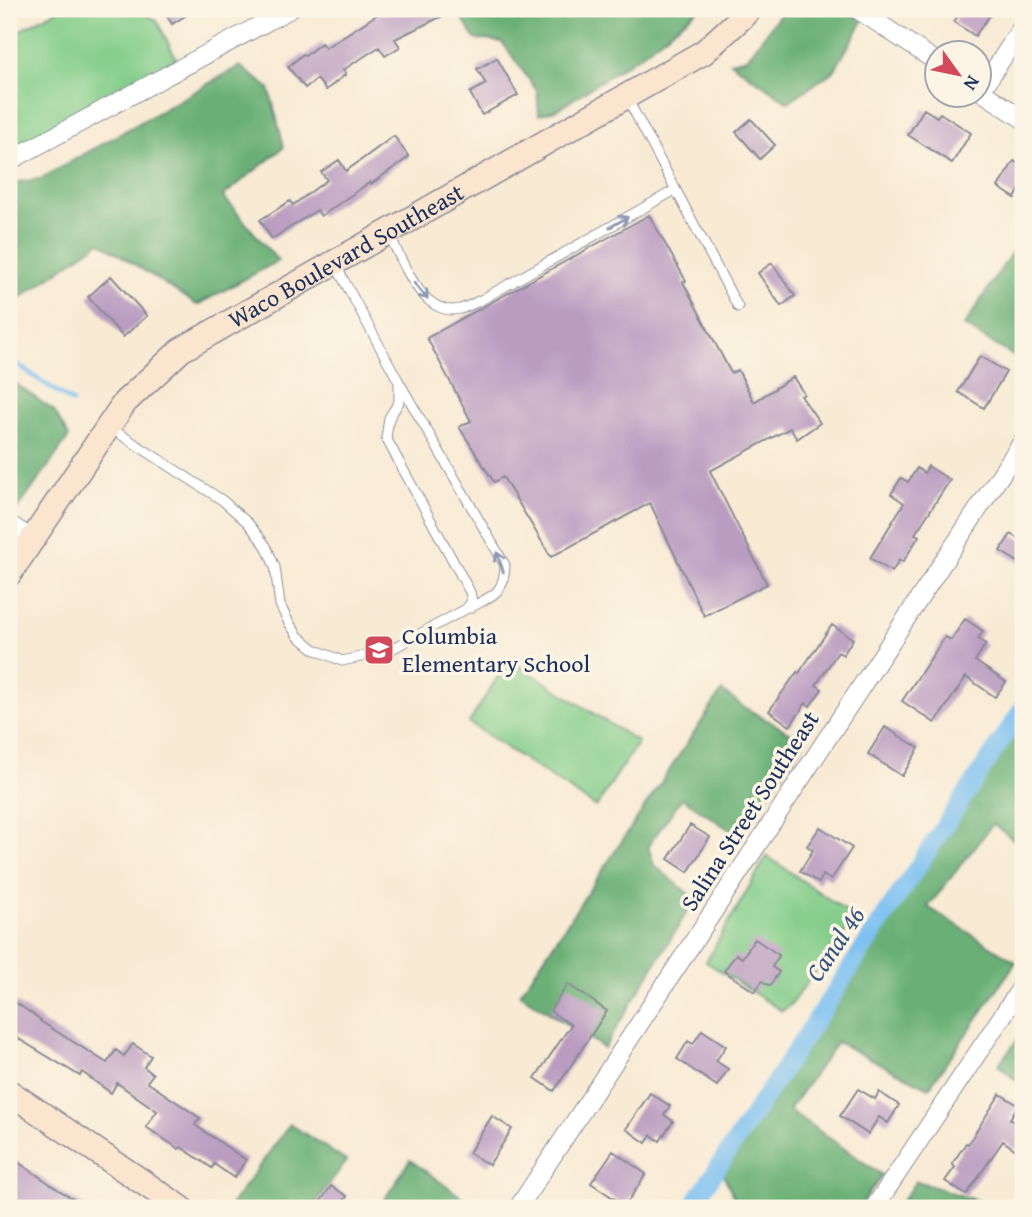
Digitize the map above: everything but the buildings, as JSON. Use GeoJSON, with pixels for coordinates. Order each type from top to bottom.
{"type":"FeatureCollection","features":[{"type":"Feature","properties":{"kind":"street"},"geometry":{"type":"LineString","coordinates":[[9,161],[290,9]]}},
{"type":"Feature","properties":{"kind":"street","name":"Waco Boulevard Southeast"},"geometry":{"type":"LineString","coordinates":[[9,574],[125,402],[181,350],[704,52],[748,9]]}},
{"type":"Feature","properties":{"kind":"street"},"geometry":{"type":"LineString","coordinates":[[857,9],[923,53]]}},
{"type":"Feature","properties":{"kind":"street"},"geometry":{"type":"LineString","coordinates":[[993,71],[1023,26]]}},
{"type":"Feature","properties":{"kind":"street"},"geometry":{"type":"LineString","coordinates":[[993,99],[1023,119]]}},
{"type":"Feature","properties":{"kind":"street","name":"Salina Street Southeast"},"geometry":{"type":"LineString","coordinates":[[518,1208],[1023,441]]}},
{"type":"Feature","properties":{"kind":"street"},"geometry":{"type":"LineString","coordinates":[[9,524],[31,539]]}},
{"type":"Feature","properties":{"kind":"street"},"geometry":{"type":"LineString","coordinates":[[874,1208],[1023,985]]}},
{"type":"Feature","properties":{"kind":"street"},"geometry":{"type":"LineString","coordinates":[[9,1092],[181,1208]]}},
{"type":"Feature","properties":{"kind":"lane"},"geometry":{"type":"LineString","coordinates":[[626,96],[738,307]]}},
{"type":"Feature","properties":{"kind":"lane"},"geometry":{"type":"LineString","coordinates":[[388,232],[421,294],[433,304],[459,310],[675,190]]}},
{"type":"Feature","properties":{"kind":"lane"},"geometry":{"type":"LineString","coordinates":[[108,426],[222,500],[248,523],[266,546],[275,567],[280,605],[289,623],[298,636],[314,649],[342,661],[388,651],[498,593],[504,579],[505,565],[334,263]]}},
{"type":"Feature","properties":{"kind":"lane"},"geometry":{"type":"LineString","coordinates":[[399,382],[399,402],[389,418],[386,438],[470,592],[472,601],[467,609]]}},
{"type":"Feature","properties":{"kind":"green space"},"geometry":{"type":"Polygon","coordinates":[[[60,9],[138,9],[157,21],[176,58],[9,152],[9,36],[60,9]]]}},
{"type":"Feature","properties":{"kind":"green space"},"geometry":{"type":"Polygon","coordinates":[[[456,9],[699,9],[642,54],[558,109],[539,115],[537,91],[502,42],[475,39],[456,9]]]}},
{"type":"Feature","properties":{"kind":"green space"},"geometry":{"type":"Polygon","coordinates":[[[784,9],[843,9],[863,21],[834,71],[788,102],[730,62],[747,58],[784,9]]]}},
{"type":"Feature","properties":{"kind":"green space"},"geometry":{"type":"Polygon","coordinates":[[[240,66],[269,88],[284,147],[223,196],[278,261],[197,305],[100,242],[9,306],[9,183],[40,179],[240,66]]]}},
{"type":"Feature","properties":{"kind":"green space"},"geometry":{"type":"Polygon","coordinates":[[[1023,235],[1023,362],[964,326],[1023,235]]]}},
{"type":"Feature","properties":{"kind":"green space"},"geometry":{"type":"Polygon","coordinates":[[[9,379],[54,411],[69,437],[14,514],[9,510],[9,379]]]}},
{"type":"Feature","properties":{"kind":"green space"},"geometry":{"type":"Polygon","coordinates":[[[509,659],[638,742],[596,807],[469,723],[509,659]]]}},
{"type":"Feature","properties":{"kind":"green space"},"geometry":{"type":"Polygon","coordinates":[[[722,691],[745,708],[805,741],[739,836],[682,798],[648,846],[654,865],[695,899],[604,1048],[520,994],[722,691]]]}},
{"type":"Feature","properties":{"kind":"green space"},"geometry":{"type":"Polygon","coordinates":[[[1023,718],[1023,847],[993,824],[928,907],[1016,962],[929,1088],[837,1042],[789,1110],[882,1175],[859,1208],[739,1208],[722,1171],[1023,718]]]}},
{"type":"Feature","properties":{"kind":"green space"},"geometry":{"type":"Polygon","coordinates":[[[767,856],[856,918],[790,1005],[782,1011],[706,962],[767,856]]]}},
{"type":"Feature","properties":{"kind":"green space"},"geometry":{"type":"Polygon","coordinates":[[[1023,1034],[1023,1086],[998,1065],[1023,1034]]]}},
{"type":"Feature","properties":{"kind":"green space"},"geometry":{"type":"Polygon","coordinates":[[[290,1124],[346,1161],[312,1208],[237,1208],[231,1205],[290,1124]]]}},
{"type":"Feature","properties":{"kind":"green space"},"geometry":{"type":"Polygon","coordinates":[[[410,1160],[477,1208],[379,1208],[410,1160]]]}},
{"type":"Feature","properties":{"kind":"green space"},"geometry":{"type":"Polygon","coordinates":[[[917,1181],[999,1208],[897,1208],[917,1181]]]}},
{"type":"Feature","properties":{"kind":"waterway"},"geometry":{"type":"LineString","coordinates":[[9,359],[72,402]]}},
{"type":"Feature","properties":{"kind":"waterway","name":"Canal 46"},"geometry":{"type":"LineString","coordinates":[[691,1208],[1023,708]]}},
{"type":"Feature","properties":{"kind":"place","name":"Columbia Elementary School"},"geometry":{"type":"Point","coordinates":[379,650]}}]}
